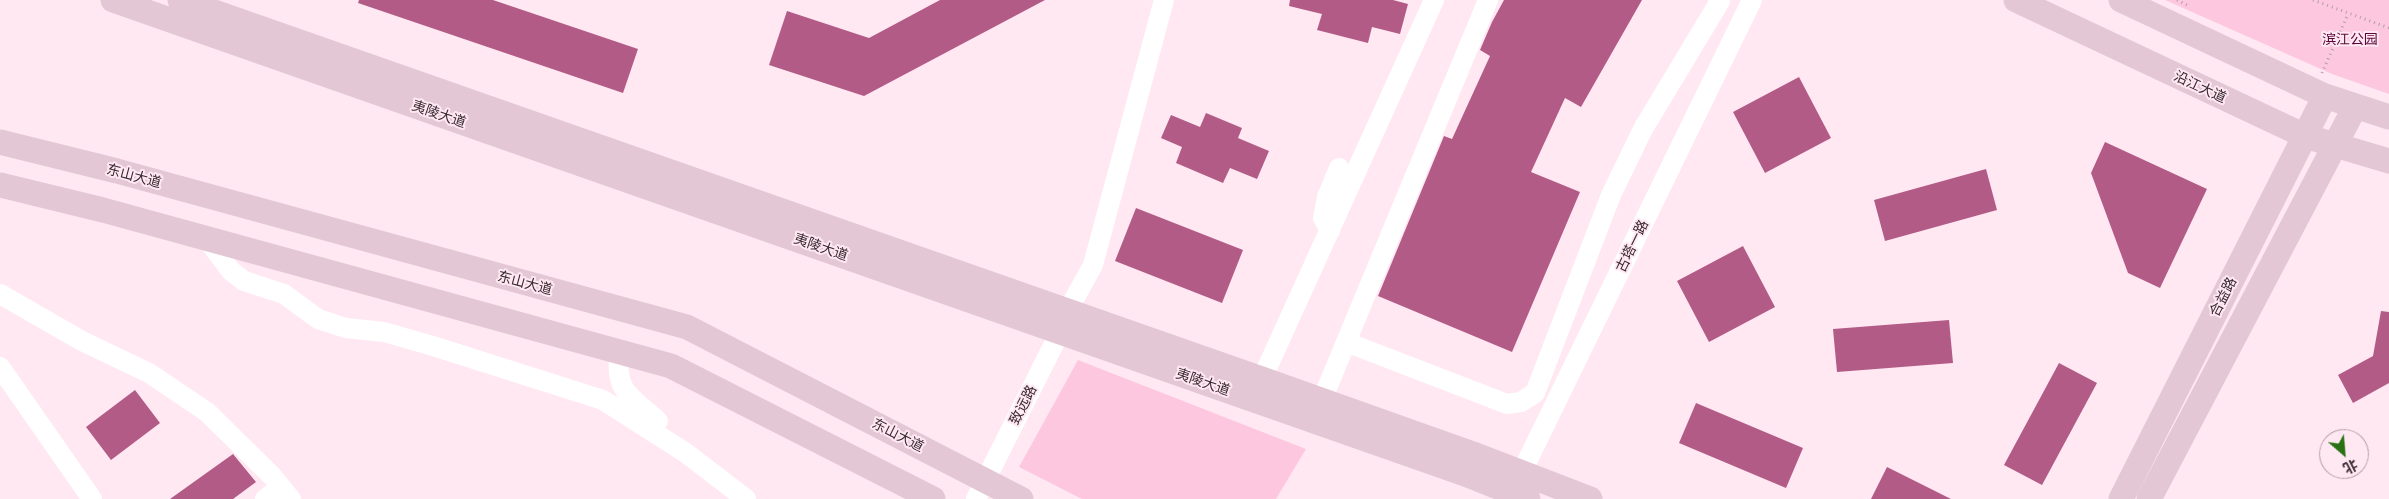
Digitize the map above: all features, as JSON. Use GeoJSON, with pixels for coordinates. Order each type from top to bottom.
{"type":"FeatureCollection","features":[{"type":"Feature","properties":{"kind":"main road","name":"夷陵大道"},"geometry":{"type":"LineString","coordinates":[[113,0],[1064,321],[1262,379],[1322,400],[1521,488]]}},
{"type":"Feature","properties":{"kind":"main road","name":"夷陵大道"},"geometry":{"type":"LineString","coordinates":[[180,0],[1521,488],[1590,499]]}},
{"type":"Feature","properties":{"kind":"main road","name":"沿江大道"},"geometry":{"type":"LineString","coordinates":[[2016,0],[2305,136],[2389,161]]}},
{"type":"Feature","properties":{"kind":"main road"},"geometry":{"type":"LineString","coordinates":[[2121,0],[2323,85],[2355,107],[2389,117]]}},
{"type":"Feature","properties":{"kind":"main road","name":"合益路"},"geometry":{"type":"LineString","coordinates":[[2121,499],[2305,136],[2323,85]]}},
{"type":"Feature","properties":{"kind":"main road","name":"合益路"},"geometry":{"type":"LineString","coordinates":[[2149,499],[2355,107]]}},
{"type":"Feature","properties":{"kind":"main road","name":"东山大道"},"geometry":{"type":"LineString","coordinates":[[0,142],[117,171],[687,327],[981,489],[1021,499]]}},
{"type":"Feature","properties":{"kind":"main road"},"geometry":{"type":"LineString","coordinates":[[0,185],[207,239],[671,366],[932,499]]}},
{"type":"Feature","properties":{"kind":"street","name":"致远路"},"geometry":{"type":"LineString","coordinates":[[981,489],[1093,264],[1164,0]]}},
{"type":"Feature","properties":{"kind":"street"},"geometry":{"type":"LineString","coordinates":[[1262,379],[1434,0]]}},
{"type":"Feature","properties":{"kind":"street"},"geometry":{"type":"LineString","coordinates":[[1322,400],[1488,0]]}},
{"type":"Feature","properties":{"kind":"street"},"geometry":{"type":"LineString","coordinates":[[1346,342],[1507,404],[1521,402],[1535,393],[1611,195],[1643,129],[1720,1],[1718,0]]}},
{"type":"Feature","properties":{"kind":"street","name":"古塔一路"},"geometry":{"type":"LineString","coordinates":[[1521,488],[1752,0]]}},
{"type":"Feature","properties":{"kind":"street"},"geometry":{"type":"LineString","coordinates":[[1330,231],[1323,218],[1327,197],[1339,168]]}},
{"type":"Feature","properties":{"kind":"street"},"geometry":{"type":"LineString","coordinates":[[207,239],[231,271],[244,281],[284,294],[318,319],[346,328],[384,332],[425,343],[603,400],[660,435],[746,499]]}},
{"type":"Feature","properties":{"kind":"street"},"geometry":{"type":"LineString","coordinates":[[0,294],[82,341],[149,373],[207,412],[279,495]]}},
{"type":"Feature","properties":{"kind":"street"},"geometry":{"type":"LineString","coordinates":[[620,352],[617,370],[623,389],[640,408],[657,420],[662,429],[660,435]]}},
{"type":"Feature","properties":{"kind":"street"},"geometry":{"type":"LineString","coordinates":[[0,367],[92,499]]}},
{"type":"Feature","properties":{"kind":"path"},"geometry":{"type":"LineString","coordinates":[[2314,0],[2389,28]]}},
{"type":"Feature","properties":{"kind":"path"},"geometry":{"type":"LineString","coordinates":[[2323,85],[2348,14]]}},
{"type":"Feature","properties":{"kind":"green space","name":"滨江公园"},"geometry":{"type":"Polygon","coordinates":[[[2165,0],[2389,0],[2389,94],[2332,74],[2165,0]]]}},
{"type":"Feature","properties":{"kind":"green space"},"geometry":{"type":"Polygon","coordinates":[[[1078,360],[1306,449],[1276,499],[1082,499],[1019,467],[1078,360]]]}},
{"type":"Feature","properties":{"kind":"building"},"geometry":{"type":"Polygon","coordinates":[[[359,0],[493,0],[638,49],[623,93],[358,3],[359,0]]]}},
{"type":"Feature","properties":{"kind":"building"},"geometry":{"type":"Polygon","coordinates":[[[940,0],[1045,0],[864,96],[769,65],[787,11],[869,38],[940,0]]]}},
{"type":"Feature","properties":{"kind":"building"},"geometry":{"type":"Polygon","coordinates":[[[1290,0],[1393,0],[1408,4],[1400,34],[1372,27],[1368,43],[1317,30],[1322,14],[1289,6],[1290,0]]]}},
{"type":"Feature","properties":{"kind":"building"},"geometry":{"type":"Polygon","coordinates":[[[1504,0],[1642,0],[1581,107],[1565,98],[1531,172],[1580,192],[1512,352],[1378,296],[1444,136],[1452,139],[1490,56],[1480,50],[1504,0]]]}},
{"type":"Feature","properties":{"kind":"building"},"geometry":{"type":"Polygon","coordinates":[[[1799,77],[1831,138],[1765,173],[1733,112],[1799,77]]]}},
{"type":"Feature","properties":{"kind":"building"},"geometry":{"type":"Polygon","coordinates":[[[1206,113],[1242,128],[1238,138],[1269,151],[1257,179],[1230,168],[1223,183],[1176,163],[1182,147],[1161,138],[1171,115],[1200,127],[1206,113]]]}},
{"type":"Feature","properties":{"kind":"building"},"geometry":{"type":"Polygon","coordinates":[[[2105,142],[2207,189],[2160,288],[2128,273],[2091,173],[2105,142]]]}},
{"type":"Feature","properties":{"kind":"building"},"geometry":{"type":"Polygon","coordinates":[[[1986,169],[1997,210],[1885,241],[1874,200],[1986,169]]]}},
{"type":"Feature","properties":{"kind":"building"},"geometry":{"type":"Polygon","coordinates":[[[1136,208],[1243,250],[1222,303],[1115,261],[1136,208]]]}},
{"type":"Feature","properties":{"kind":"building"},"geometry":{"type":"Polygon","coordinates":[[[1743,246],[1775,307],[1709,342],[1677,281],[1743,246]]]}},
{"type":"Feature","properties":{"kind":"building"},"geometry":{"type":"Polygon","coordinates":[[[2381,311],[2389,312],[2389,383],[2353,403],[2338,375],[2373,356],[2381,311]]]}},
{"type":"Feature","properties":{"kind":"building"},"geometry":{"type":"Polygon","coordinates":[[[1949,320],[1953,363],[1837,372],[1833,329],[1949,320]]]}},
{"type":"Feature","properties":{"kind":"building"},"geometry":{"type":"Polygon","coordinates":[[[2059,363],[2097,383],[2042,485],[2004,465],[2059,363]]]}},
{"type":"Feature","properties":{"kind":"building"},"geometry":{"type":"Polygon","coordinates":[[[135,390],[160,423],[111,460],[86,427],[135,390]]]}},
{"type":"Feature","properties":{"kind":"building"},"geometry":{"type":"Polygon","coordinates":[[[1696,403],[1803,448],[1786,488],[1679,443],[1696,403]]]}},
{"type":"Feature","properties":{"kind":"building"},"geometry":{"type":"Polygon","coordinates":[[[233,454],[256,482],[233,499],[170,499],[233,454]]]}},
{"type":"Feature","properties":{"kind":"building"},"geometry":{"type":"Polygon","coordinates":[[[1887,467],[1951,499],[1871,499],[1887,467]]]}}]}
